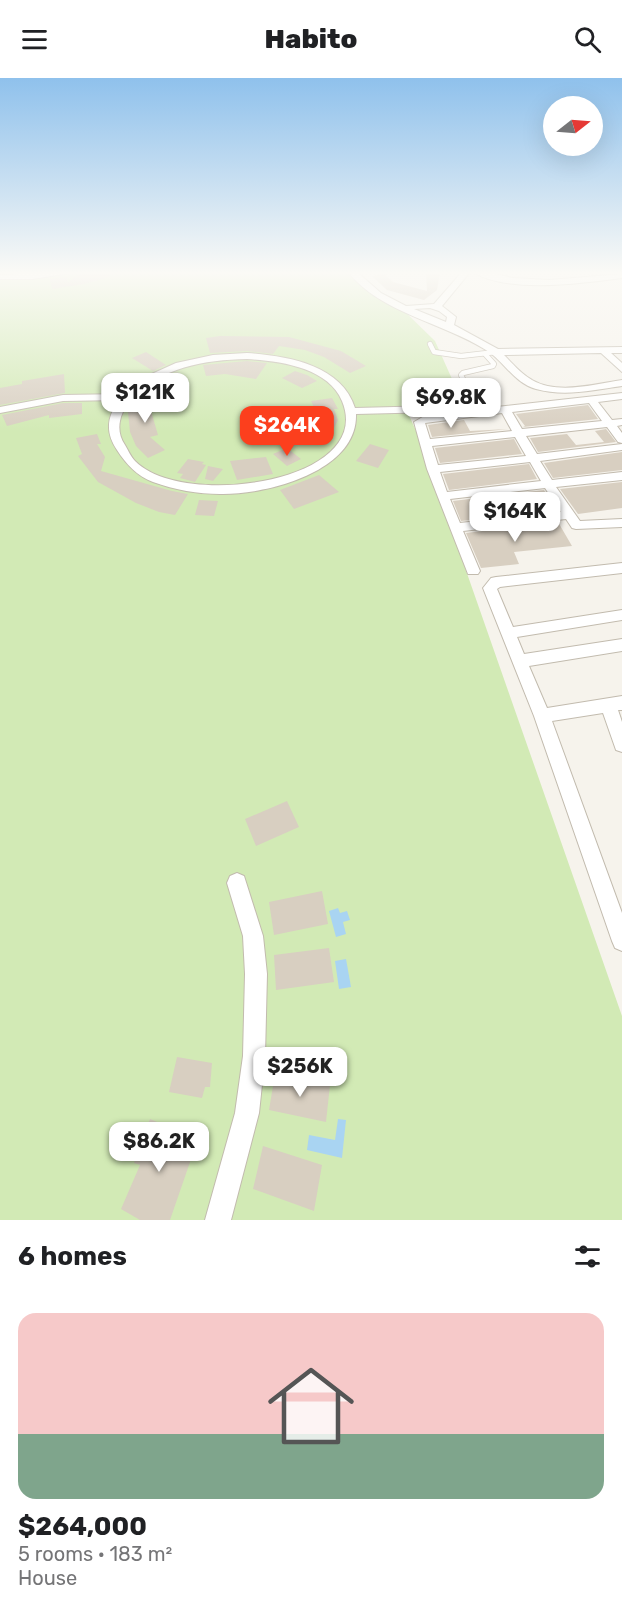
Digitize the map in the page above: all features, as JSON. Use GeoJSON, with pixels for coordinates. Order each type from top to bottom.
{"type":"FeatureCollection","features":[{"type":"Feature","properties":{"kind":"street"},"geometry":{"type":"LineString","coordinates":[[449,325],[533,385],[557,390],[622,383]]}},
{"type":"Feature","properties":{"kind":"street"},"geometry":{"type":"LineString","coordinates":[[490,353],[542,350],[622,350]]}},
{"type":"Feature","properties":{"kind":"street"},"geometry":{"type":"LineString","coordinates":[[604,351],[622,369]]}},
{"type":"Feature","properties":{"kind":"street"},"geometry":{"type":"LineString","coordinates":[[247,356],[291,363],[320,374],[340,391],[351,411],[349,431],[345,442],[326,461],[312,470],[260,488],[219,491],[180,486],[163,481],[141,470],[125,457],[118,447],[114,427],[115,416],[127,397],[149,379],[178,366],[212,358],[247,356]]}},
{"type":"Feature","properties":{"kind":"street"},"geometry":{"type":"LineString","coordinates":[[473,571],[433,469],[419,422],[421,419],[622,394]]}},
{"type":"Feature","properties":{"kind":"street"},"geometry":{"type":"LineString","coordinates":[[351,411],[455,408],[622,394]]}},
{"type":"Feature","properties":{"kind":"street"},"geometry":{"type":"LineString","coordinates":[[0,410],[58,398],[127,397]]}},
{"type":"Feature","properties":{"kind":"street"},"geometry":{"type":"LineString","coordinates":[[591,399],[622,440]]}},
{"type":"Feature","properties":{"kind":"street"},"geometry":{"type":"LineString","coordinates":[[505,409],[548,484],[568,515],[579,526],[622,523]]}},
{"type":"Feature","properties":{"kind":"street"},"geometry":{"type":"LineString","coordinates":[[427,443],[622,423]]}},
{"type":"Feature","properties":{"kind":"street"},"geometry":{"type":"LineString","coordinates":[[433,469],[622,447]]}},
{"type":"Feature","properties":{"kind":"street"},"geometry":{"type":"LineString","coordinates":[[443,496],[622,476]]}},
{"type":"Feature","properties":{"kind":"street"},"geometry":{"type":"LineString","coordinates":[[455,528],[568,515]]}},
{"type":"Feature","properties":{"kind":"street"},"geometry":{"type":"LineString","coordinates":[[622,568],[496,582],[490,588],[542,716],[622,941]]}},
{"type":"Feature","properties":{"kind":"street"},"geometry":{"type":"LineString","coordinates":[[508,633],[622,615]]}},
{"type":"Feature","properties":{"kind":"street"},"geometry":{"type":"LineString","coordinates":[[520,661],[622,645]]}},
{"type":"Feature","properties":{"kind":"street"},"geometry":{"type":"LineString","coordinates":[[542,716],[615,704],[622,744]]}},
{"type":"Feature","properties":{"kind":"street"},"geometry":{"type":"LineString","coordinates":[[218,1220],[247,1113],[254,1056],[256,974],[253,936],[237,883]]}},
{"type":"Feature","properties":{"kind":"lane"},"geometry":{"type":"LineString","coordinates":[[430,344],[434,352],[447,355],[490,353],[493,366],[463,373],[461,375],[465,383]]}},
{"type":"Feature","properties":{"kind":"green space"},"geometry":{"type":"Polygon","coordinates":[[[0,325],[419,325],[435,341],[465,408],[408,413],[421,442],[622,1016],[622,1220],[0,1220],[0,325]]]}},
{"type":"Feature","properties":{"kind":"water"},"geometry":{"type":"Polygon","coordinates":[[[338,908],[340,913],[347,911],[350,920],[343,922],[346,934],[336,937],[329,911],[338,908]]]}},
{"type":"Feature","properties":{"kind":"water"},"geometry":{"type":"Polygon","coordinates":[[[346,959],[351,987],[339,989],[335,961],[346,959]]]}},
{"type":"Feature","properties":{"kind":"water"},"geometry":{"type":"Polygon","coordinates":[[[338,1119],[346,1120],[342,1158],[307,1150],[309,1135],[335,1140],[338,1119]]]}},
{"type":"Feature","properties":{"kind":"building"},"geometry":{"type":"Polygon","coordinates":[[[220,336],[289,337],[341,351],[366,366],[350,373],[324,357],[305,350],[279,346],[273,354],[247,351],[210,353],[206,338],[220,336]]]}},
{"type":"Feature","properties":{"kind":"building"},"geometry":{"type":"Polygon","coordinates":[[[146,352],[166,365],[153,371],[132,358],[146,352]]]}},
{"type":"Feature","properties":{"kind":"building"},"geometry":{"type":"Polygon","coordinates":[[[247,361],[267,363],[256,379],[225,374],[206,376],[203,365],[247,361]]]}},
{"type":"Feature","properties":{"kind":"building"},"geometry":{"type":"Polygon","coordinates":[[[295,371],[317,381],[302,388],[282,378],[295,371]]]}},
{"type":"Feature","properties":{"kind":"building"},"geometry":{"type":"Polygon","coordinates":[[[177,372],[187,378],[169,386],[160,380],[177,372]]]}},
{"type":"Feature","properties":{"kind":"building"},"geometry":{"type":"Polygon","coordinates":[[[64,374],[65,393],[0,405],[0,388],[22,384],[22,381],[64,374]]]}},
{"type":"Feature","properties":{"kind":"building"},"geometry":{"type":"Polygon","coordinates":[[[144,391],[164,394],[151,411],[158,435],[150,437],[165,450],[148,458],[136,446],[130,432],[128,412],[144,391]]]}},
{"type":"Feature","properties":{"kind":"building"},"geometry":{"type":"Polygon","coordinates":[[[332,398],[338,409],[334,409],[338,420],[330,436],[318,434],[316,411],[311,401],[332,398]]]}},
{"type":"Feature","properties":{"kind":"building"},"geometry":{"type":"Polygon","coordinates":[[[63,403],[82,403],[82,414],[49,418],[49,415],[7,426],[2,415],[63,403]]]}},
{"type":"Feature","properties":{"kind":"building"},"geometry":{"type":"Polygon","coordinates":[[[588,405],[598,419],[523,427],[525,426],[516,414],[588,405]]]}},
{"type":"Feature","properties":{"kind":"building"},"geometry":{"type":"Polygon","coordinates":[[[464,420],[470,431],[508,429],[432,437],[428,425],[464,420]]]}},
{"type":"Feature","properties":{"kind":"building"},"geometry":{"type":"Polygon","coordinates":[[[606,429],[616,442],[538,452],[530,438],[567,434],[576,445],[604,442],[595,431],[606,429]]]}},
{"type":"Feature","properties":{"kind":"building"},"geometry":{"type":"Polygon","coordinates":[[[97,434],[101,444],[97,444],[105,457],[101,471],[188,494],[175,515],[159,512],[136,503],[98,482],[78,456],[82,454],[76,438],[97,434]]]}},
{"type":"Feature","properties":{"kind":"building"},"geometry":{"type":"Polygon","coordinates":[[[514,439],[522,454],[440,463],[435,448],[514,439]]]}},
{"type":"Feature","properties":{"kind":"building"},"geometry":{"type":"Polygon","coordinates":[[[370,444],[389,450],[378,468],[356,461],[370,444]]]}},
{"type":"Feature","properties":{"kind":"building"},"geometry":{"type":"Polygon","coordinates":[[[287,448],[301,459],[287,466],[273,454],[287,448]]]}},
{"type":"Feature","properties":{"kind":"building"},"geometry":{"type":"Polygon","coordinates":[[[622,452],[622,470],[553,478],[544,463],[622,452]]]}},
{"type":"Feature","properties":{"kind":"building"},"geometry":{"type":"Polygon","coordinates":[[[266,457],[273,474],[237,480],[230,461],[266,457]]]}},
{"type":"Feature","properties":{"kind":"building"},"geometry":{"type":"Polygon","coordinates":[[[188,459],[204,462],[202,464],[206,465],[195,482],[180,478],[183,474],[177,473],[188,459]]]}},
{"type":"Feature","properties":{"kind":"building"},"geometry":{"type":"Polygon","coordinates":[[[529,464],[537,479],[449,490],[443,474],[529,464]]]}},
{"type":"Feature","properties":{"kind":"building"},"geometry":{"type":"Polygon","coordinates":[[[208,466],[223,469],[213,481],[205,479],[208,466]]]}},
{"type":"Feature","properties":{"kind":"building"},"geometry":{"type":"Polygon","coordinates":[[[319,475],[339,492],[294,509],[280,490],[319,475]]]}},
{"type":"Feature","properties":{"kind":"building"},"geometry":{"type":"Polygon","coordinates":[[[622,482],[622,508],[578,514],[560,489],[622,482]]]}},
{"type":"Feature","properties":{"kind":"building"},"geometry":{"type":"Polygon","coordinates":[[[544,490],[557,510],[461,521],[453,501],[544,490]]]}},
{"type":"Feature","properties":{"kind":"building"},"geometry":{"type":"Polygon","coordinates":[[[199,500],[218,501],[214,516],[195,515],[199,500]]]}},
{"type":"Feature","properties":{"kind":"building"},"geometry":{"type":"Polygon","coordinates":[[[558,522],[572,546],[514,552],[519,564],[481,568],[466,533],[558,522]]]}},
{"type":"Feature","properties":{"kind":"building"},"geometry":{"type":"Polygon","coordinates":[[[287,801],[299,827],[256,846],[245,819],[287,801]]]}},
{"type":"Feature","properties":{"kind":"building"},"geometry":{"type":"Polygon","coordinates":[[[322,891],[328,924],[274,935],[269,902],[322,891]]]}},
{"type":"Feature","properties":{"kind":"building"},"geometry":{"type":"Polygon","coordinates":[[[329,948],[334,982],[276,990],[274,955],[329,948]]]}},
{"type":"Feature","properties":{"kind":"building"},"geometry":{"type":"Polygon","coordinates":[[[177,1057],[212,1063],[210,1087],[205,1087],[202,1098],[169,1092],[177,1057]]]}},
{"type":"Feature","properties":{"kind":"building"},"geometry":{"type":"Polygon","coordinates":[[[275,1074],[330,1085],[326,1122],[269,1110],[275,1074]]]}},
{"type":"Feature","properties":{"kind":"building"},"geometry":{"type":"Polygon","coordinates":[[[150,1119],[198,1139],[170,1220],[140,1220],[121,1209],[140,1165],[134,1163],[150,1119]]]}},
{"type":"Feature","properties":{"kind":"building"},"geometry":{"type":"Polygon","coordinates":[[[263,1146],[322,1165],[314,1211],[253,1189],[263,1146]]]}}]}
